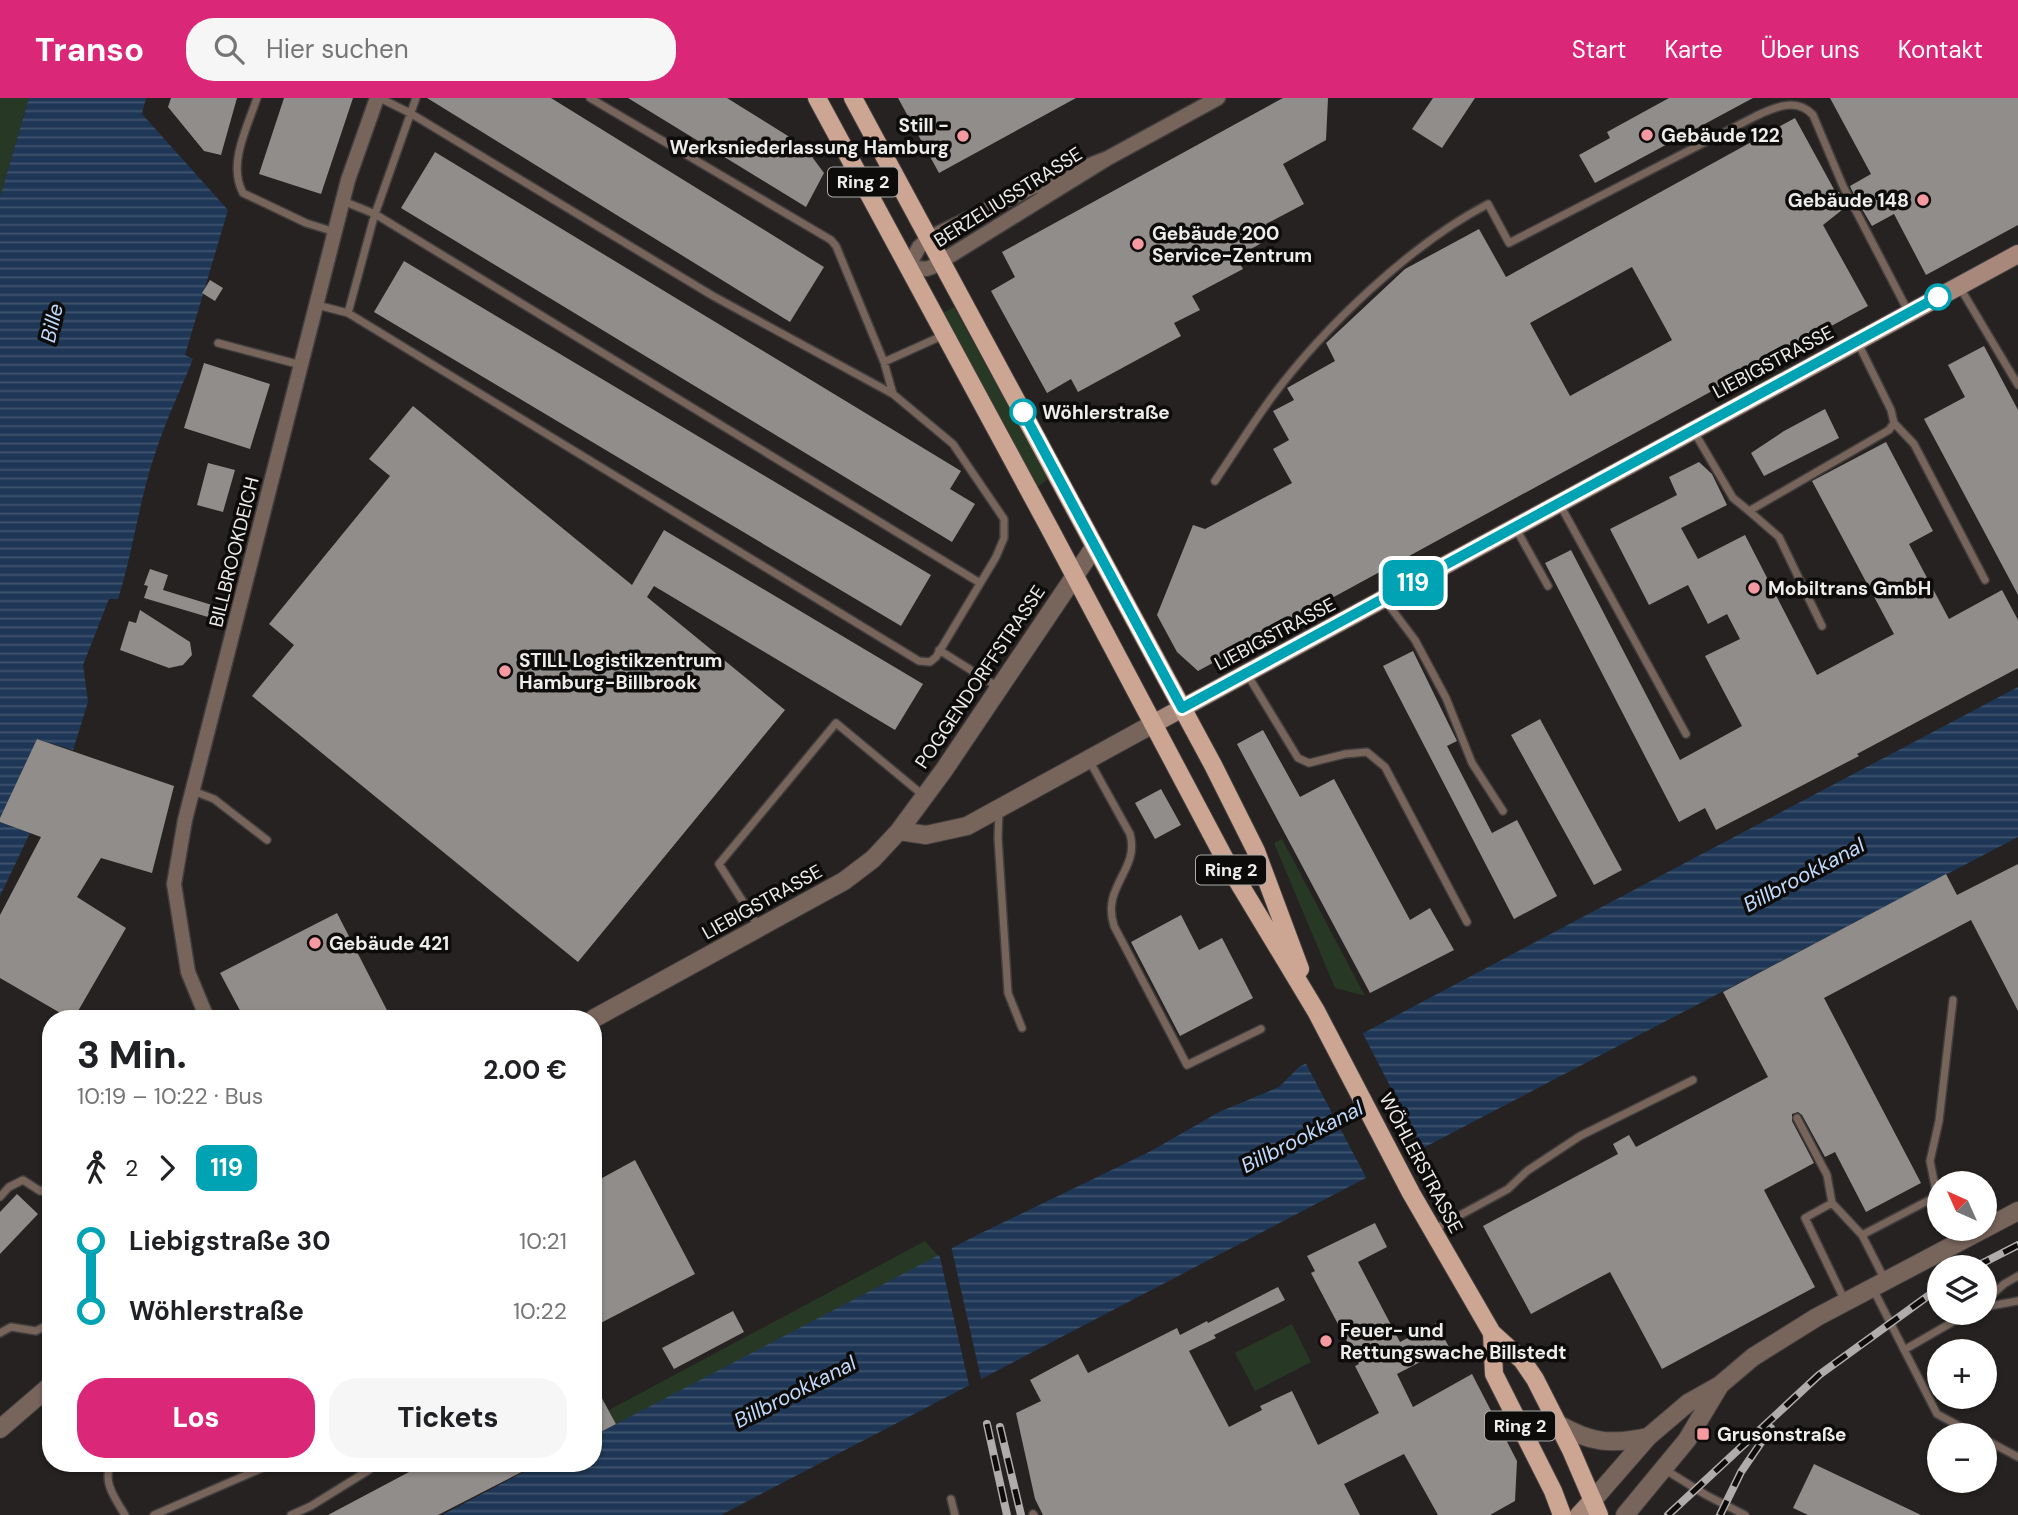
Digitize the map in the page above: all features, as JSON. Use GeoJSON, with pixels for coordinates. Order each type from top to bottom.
{"type":"FeatureCollection","features":[{"type":"Feature","properties":{"kind":"main road","name":"WÖHLERSTRASSE"},"geometry":{"type":"LineString","coordinates":[[817,98],[1228,865],[1315,1012],[1411,1193],[1492,1333],[1522,1360],[1535,1380],[1596,1507]]}},
{"type":"Feature","properties":{"kind":"main road","name":"WÖHLERSTRASSE"},"geometry":{"type":"LineString","coordinates":[[853,98],[1182,708],[1256,851],[1315,1012]]}},
{"type":"Feature","properties":{"kind":"main road","name":"LIEBIGSTRASSE"},"geometry":{"type":"LineString","coordinates":[[1153,724],[2018,254]]}},
{"type":"Feature","properties":{"kind":"main road","name":"WÖHLERSTRASSE"},"geometry":{"type":"LineString","coordinates":[[1492,1333],[1494,1374],[1553,1491],[1562,1515]]}},
{"type":"Feature","properties":{"kind":"main road"},"geometry":{"type":"LineString","coordinates":[[1579,1515],[1596,1507]]}},
{"type":"Feature","properties":{"kind":"street","name":"BILLBROOKDEICH"},"geometry":{"type":"LineString","coordinates":[[203,1010],[188,972],[174,884],[193,791],[335,232],[379,98]]}},
{"type":"Feature","properties":{"kind":"street","name":"BERZELIUSSTRASSE"},"geometry":{"type":"LineString","coordinates":[[1108,158],[1031,188],[929,239],[919,247],[908,267],[926,269],[942,262],[1108,158],[1218,98]]}},
{"type":"Feature","properties":{"kind":"street","name":"POGGENDORFFSTRASSE"},"geometry":{"type":"LineString","coordinates":[[899,831],[1095,546]]}},
{"type":"Feature","properties":{"kind":"street","name":"LIEBIGSTRASSE"},"geometry":{"type":"LineString","coordinates":[[602,1014],[844,881],[873,859],[899,831],[926,835],[967,826],[1153,724]]}},
{"type":"Feature","properties":{"kind":"street"},"geometry":{"type":"LineString","coordinates":[[1997,1220],[2018,1211]]}},
{"type":"Feature","properties":{"kind":"street"},"geometry":{"type":"LineString","coordinates":[[1596,1507],[1648,1437],[1688,1403],[1720,1385],[1753,1357],[1949,1241]]}},
{"type":"Feature","properties":{"kind":"street"},"geometry":{"type":"LineString","coordinates":[[1625,1515],[1695,1429],[1720,1385]]}},
{"type":"Feature","properties":{"kind":"street"},"geometry":{"type":"LineString","coordinates":[[0,1429],[42,1393]]}},
{"type":"Feature","properties":{"kind":"street"},"geometry":{"type":"LineString","coordinates":[[1558,1424],[1582,1436],[1605,1442],[1648,1437]]}},
{"type":"Feature","properties":{"kind":"lane"},"geometry":{"type":"LineString","coordinates":[[257,98],[239,155],[237,171],[243,193],[306,223],[335,232]]}},
{"type":"Feature","properties":{"kind":"lane"},"geometry":{"type":"LineString","coordinates":[[317,305],[348,313],[919,661],[930,662],[939,650],[1004,538],[1004,519],[953,444],[893,394],[713,296],[410,113],[379,98]]}},
{"type":"Feature","properties":{"kind":"lane"},"geometry":{"type":"LineString","coordinates":[[348,313],[375,214],[415,98]]}},
{"type":"Feature","properties":{"kind":"lane"},"geometry":{"type":"LineString","coordinates":[[590,98],[831,240],[836,246],[884,362],[893,394]]}},
{"type":"Feature","properties":{"kind":"lane"},"geometry":{"type":"LineString","coordinates":[[1215,481],[1272,397],[1304,358],[1367,293],[1402,262],[1470,214],[1488,204],[1509,243],[1791,101],[1801,100],[1813,115],[1843,186],[1909,313]]}},
{"type":"Feature","properties":{"kind":"lane"},"geometry":{"type":"LineString","coordinates":[[344,201],[375,214],[980,583]]}},
{"type":"Feature","properties":{"kind":"lane"},"geometry":{"type":"LineString","coordinates":[[1959,285],[2018,385]]}},
{"type":"Feature","properties":{"kind":"lane"},"geometry":{"type":"LineString","coordinates":[[884,362],[945,335]]}},
{"type":"Feature","properties":{"kind":"lane"},"geometry":{"type":"LineString","coordinates":[[1857,341],[1891,410],[1894,423],[1914,444],[1985,580]]}},
{"type":"Feature","properties":{"kind":"lane"},"geometry":{"type":"LineString","coordinates":[[218,343],[301,365]]}},
{"type":"Feature","properties":{"kind":"lane"},"geometry":{"type":"LineString","coordinates":[[1749,511],[1889,430],[1894,423]]}},
{"type":"Feature","properties":{"kind":"lane"},"geometry":{"type":"LineString","coordinates":[[1693,429],[1733,498],[1779,537],[1822,626]]}},
{"type":"Feature","properties":{"kind":"lane"},"geometry":{"type":"LineString","coordinates":[[1559,502],[1686,734]]}},
{"type":"Feature","properties":{"kind":"lane"},"geometry":{"type":"LineString","coordinates":[[1515,527],[1548,586]]}},
{"type":"Feature","properties":{"kind":"lane"},"geometry":{"type":"LineString","coordinates":[[1384,599],[1415,640],[1446,698],[1472,763],[1503,811]]}},
{"type":"Feature","properties":{"kind":"lane"},"geometry":{"type":"LineString","coordinates":[[939,650],[999,687]]}},
{"type":"Feature","properties":{"kind":"lane"},"geometry":{"type":"LineString","coordinates":[[1247,673],[1298,758],[1309,763],[1345,754],[1367,752],[1385,767],[1467,922]]}},
{"type":"Feature","properties":{"kind":"lane"},"geometry":{"type":"LineString","coordinates":[[760,928],[719,864],[836,723],[925,796]]}},
{"type":"Feature","properties":{"kind":"lane"},"geometry":{"type":"LineString","coordinates":[[1088,760],[1133,844],[1111,900],[1110,914],[1187,1065],[1261,1029]]}},
{"type":"Feature","properties":{"kind":"lane"},"geometry":{"type":"LineString","coordinates":[[193,791],[214,799],[267,840]]}},
{"type":"Feature","properties":{"kind":"lane"},"geometry":{"type":"LineString","coordinates":[[999,808],[998,838],[1009,993],[1022,1028]]}},
{"type":"Feature","properties":{"kind":"lane"},"geometry":{"type":"LineString","coordinates":[[1932,1171],[1930,1161],[1939,1121],[1953,1000]]}},
{"type":"Feature","properties":{"kind":"lane"},"geometry":{"type":"LineString","coordinates":[[1432,1231],[1508,1189],[1527,1171],[1580,1136],[1693,1080]]}},
{"type":"Feature","properties":{"kind":"lane"},"geometry":{"type":"LineString","coordinates":[[1797,1118],[1827,1175],[1832,1203],[1862,1235],[1904,1350],[1937,1414],[1954,1423]]}},
{"type":"Feature","properties":{"kind":"lane"},"geometry":{"type":"LineString","coordinates":[[0,1197],[23,1180],[42,1190]]}},
{"type":"Feature","properties":{"kind":"lane"},"geometry":{"type":"LineString","coordinates":[[1862,1235],[1927,1202]]}},
{"type":"Feature","properties":{"kind":"lane"},"geometry":{"type":"LineString","coordinates":[[1832,1203],[1805,1218],[1846,1303]]}},
{"type":"Feature","properties":{"kind":"lane"},"geometry":{"type":"LineString","coordinates":[[1997,1291],[2018,1276]]}},
{"type":"Feature","properties":{"kind":"lane"},"geometry":{"type":"LineString","coordinates":[[1997,1303],[2018,1301]]}},
{"type":"Feature","properties":{"kind":"lane"},"geometry":{"type":"LineString","coordinates":[[0,1321],[4,1331],[11,1327],[36,1331],[42,1328]]}},
{"type":"Feature","properties":{"kind":"lane"},"geometry":{"type":"LineString","coordinates":[[1904,1350],[1947,1325]]}},
{"type":"Feature","properties":{"kind":"lane"},"geometry":{"type":"LineString","coordinates":[[1997,1446],[2018,1457]]}},
{"type":"Feature","properties":{"kind":"lane"},"geometry":{"type":"LineString","coordinates":[[1664,1469],[1745,1515]]}},
{"type":"Feature","properties":{"kind":"lane"},"geometry":{"type":"LineString","coordinates":[[109,1472],[107,1478],[111,1492],[125,1515]]}},
{"type":"Feature","properties":{"kind":"lane"},"geometry":{"type":"LineString","coordinates":[[154,1515],[253,1472]]}},
{"type":"Feature","properties":{"kind":"lane"},"geometry":{"type":"LineString","coordinates":[[291,1515],[367,1472]]}},
{"type":"Feature","properties":{"kind":"lane"},"geometry":{"type":"LineString","coordinates":[[951,1499],[955,1515]]}},
{"type":"Feature","properties":{"kind":"green space"},"geometry":{"type":"Polygon","coordinates":[[[0,98],[29,98],[0,197],[0,98]]]}},
{"type":"Feature","properties":{"kind":"green space"},"geometry":{"type":"Polygon","coordinates":[[[954,307],[1048,479],[1038,487],[943,313],[954,307]]]}},
{"type":"Feature","properties":{"kind":"green space"},"geometry":{"type":"Polygon","coordinates":[[[1282,839],[1365,996],[1335,988],[1274,843],[1282,839]]]}},
{"type":"Feature","properties":{"kind":"green space"},"geometry":{"type":"Polygon","coordinates":[[[925,1241],[939,1257],[616,1424],[609,1410],[925,1241]]]}},
{"type":"Feature","properties":{"kind":"green space"},"geometry":{"type":"Polygon","coordinates":[[[1292,1324],[1311,1362],[1255,1391],[1235,1353],[1292,1324]]]}},
{"type":"Feature","properties":{"kind":"water","name":"Bille"},"geometry":{"type":"Polygon","coordinates":[[[29,98],[146,98],[142,114],[228,210],[185,355],[193,359],[151,467],[118,599],[109,599],[83,665],[88,702],[73,750],[37,739],[0,818],[0,197],[29,98]]]}},
{"type":"Feature","properties":{"kind":"water","name":"Billbrookkanal"},"geometry":{"type":"Polygon","coordinates":[[[2018,687],[2018,837],[721,1515],[442,1515],[524,1472],[602,1472],[602,1431],[979,1234],[1151,1151],[1219,1112],[1279,1087],[1299,1067],[2018,687]]]}},
{"type":"Feature","properties":{"kind":"water"},"geometry":{"type":"Polygon","coordinates":[[[0,822],[30,833],[0,896],[0,822]]]}},
{"type":"Feature","properties":{"kind":"pier"},"geometry":{"type":"Polygon","coordinates":[[[1361,1030],[1424,1152],[1368,1181],[1304,1060],[1361,1030]]]}},
{"type":"Feature","properties":{"kind":"pier"},"geometry":{"type":"Polygon","coordinates":[[[951,1246],[982,1383],[970,1389],[939,1253],[951,1246]]]}},
{"type":"Feature","properties":{"kind":"building"},"geometry":{"type":"Polygon","coordinates":[[[171,98],[237,98],[221,155],[204,151],[168,107],[171,98]]]}},
{"type":"Feature","properties":{"kind":"building"},"geometry":{"type":"Polygon","coordinates":[[[284,98],[353,98],[321,194],[259,174],[284,98]]]}},
{"type":"Feature","properties":{"kind":"building"},"geometry":{"type":"Polygon","coordinates":[[[427,98],[551,98],[824,267],[790,322],[427,98]]]}},
{"type":"Feature","properties":{"kind":"building"},"geometry":{"type":"Polygon","coordinates":[[[628,98],[727,98],[804,146],[824,173],[806,207],[628,98]]]}},
{"type":"Feature","properties":{"kind":"building","name":"Still - Werksniederlassung Hamburg"},"geometry":{"type":"Polygon","coordinates":[[[898,98],[1076,98],[939,173],[898,98]]]}},
{"type":"Feature","properties":{"kind":"building","name":"Gebäude 200 Service-Zentrum"},"geometry":{"type":"Polygon","coordinates":[[[1283,98],[1328,98],[1326,140],[1283,164],[1304,204],[1266,224],[1273,237],[1236,257],[1243,269],[1192,296],[1200,310],[1174,323],[1181,336],[1078,392],[1071,379],[1047,393],[991,291],[1015,277],[1002,252],[1283,98]]]}},
{"type":"Feature","properties":{"kind":"building"},"geometry":{"type":"Polygon","coordinates":[[[1433,98],[1475,98],[1442,148],[1412,129],[1433,98]]]}},
{"type":"Feature","properties":{"kind":"building","name":"Gebäude 122"},"geometry":{"type":"Polygon","coordinates":[[[1669,98],[1753,98],[1595,183],[1579,155],[1610,138],[1607,132],[1669,98]]]}},
{"type":"Feature","properties":{"kind":"building","name":"Gebäude 148"},"geometry":{"type":"Polygon","coordinates":[[[1830,98],[2018,98],[2018,225],[1926,275],[1894,214],[1872,226],[1856,199],[1850,186],[1871,174],[1830,98]]]}},
{"type":"Feature","properties":{"kind":"building"},"geometry":{"type":"Polygon","coordinates":[[[1795,118],[1836,193],[1839,192],[1847,206],[1823,225],[1868,306],[1198,671],[1177,652],[1157,615],[1193,525],[1205,529],[1292,483],[1273,449],[1289,440],[1273,411],[1294,400],[1287,388],[1335,361],[1326,343],[1405,269],[1479,229],[1506,277],[1795,118]],[[1632,267],[1530,323],[1570,396],[1672,340],[1632,267]]]}},
{"type":"Feature","properties":{"kind":"building"},"geometry":{"type":"Polygon","coordinates":[[[435,152],[961,471],[950,489],[975,504],[952,542],[401,208],[435,152]]]}},
{"type":"Feature","properties":{"kind":"building"},"geometry":{"type":"Polygon","coordinates":[[[404,261],[931,575],[901,626],[374,312],[404,261]]]}},
{"type":"Feature","properties":{"kind":"building"},"geometry":{"type":"Polygon","coordinates":[[[210,280],[223,288],[215,301],[202,293],[210,280]]]}},
{"type":"Feature","properties":{"kind":"building"},"geometry":{"type":"Polygon","coordinates":[[[1984,346],[2018,410],[2018,595],[1924,419],[1965,397],[1948,365],[1984,346]]]}},
{"type":"Feature","properties":{"kind":"building"},"geometry":{"type":"Polygon","coordinates":[[[204,363],[270,384],[250,449],[184,428],[204,363]]]}},
{"type":"Feature","properties":{"kind":"building","name":"STILL Logistikzentrum Hamburg-Billbrook"},"geometry":{"type":"Polygon","coordinates":[[[413,406],[632,585],[664,530],[923,684],[895,730],[654,586],[647,597],[785,710],[578,962],[252,696],[294,645],[269,624],[390,476],[369,459],[413,406]]]}},
{"type":"Feature","properties":{"kind":"building"},"geometry":{"type":"Polygon","coordinates":[[[1825,409],[1839,438],[1764,476],[1751,453],[1825,409]]]}},
{"type":"Feature","properties":{"kind":"building"},"geometry":{"type":"Polygon","coordinates":[[[1886,442],[1933,531],[1909,544],[1949,619],[2002,590],[2018,620],[2018,668],[1857,754],[1859,756],[1716,830],[1705,808],[1679,822],[1545,563],[1571,550],[1680,760],[1742,726],[1705,656],[1740,639],[1727,614],[1708,624],[1688,585],[1649,605],[1610,529],[1677,495],[1669,477],[1699,462],[1712,474],[1727,505],[1681,528],[1698,559],[1745,535],[1817,675],[1894,634],[1812,481],[1886,442]]]}},
{"type":"Feature","properties":{"kind":"building"},"geometry":{"type":"Polygon","coordinates":[[[208,463],[235,470],[223,512],[197,505],[208,463]]]}},
{"type":"Feature","properties":{"kind":"building"},"geometry":{"type":"Polygon","coordinates":[[[150,569],[168,575],[163,590],[212,605],[208,617],[144,598],[148,586],[144,585],[150,569]]]}},
{"type":"Feature","properties":{"kind":"building"},"geometry":{"type":"Polygon","coordinates":[[[140,610],[190,642],[192,655],[183,665],[169,668],[120,650],[129,621],[136,623],[140,610]]]}},
{"type":"Feature","properties":{"kind":"building"},"geometry":{"type":"Polygon","coordinates":[[[1413,651],[1457,741],[1447,746],[1492,833],[1517,820],[1557,896],[1514,919],[1383,666],[1413,651]]]}},
{"type":"Feature","properties":{"kind":"building"},"geometry":{"type":"Polygon","coordinates":[[[1540,719],[1622,870],[1594,885],[1511,735],[1540,719]]]}},
{"type":"Feature","properties":{"kind":"building"},"geometry":{"type":"Polygon","coordinates":[[[1263,730],[1300,797],[1334,779],[1410,920],[1430,908],[1454,950],[1370,993],[1237,744],[1263,730]]]}},
{"type":"Feature","properties":{"kind":"building"},"geometry":{"type":"Polygon","coordinates":[[[37,739],[174,786],[152,873],[101,858],[77,897],[126,928],[79,1010],[55,1010],[0,978],[0,915],[41,837],[0,822],[37,739]]]}},
{"type":"Feature","properties":{"kind":"building"},"geometry":{"type":"Polygon","coordinates":[[[1161,789],[1181,825],[1155,839],[1135,803],[1161,789]]]}},
{"type":"Feature","properties":{"kind":"building"},"geometry":{"type":"Polygon","coordinates":[[[2018,864],[2018,1011],[1971,920],[1824,998],[1921,1183],[1866,1212],[1835,1152],[1825,1157],[1802,1115],[1798,1112],[1792,1114],[1792,1121],[1814,1163],[1764,1190],[1815,1287],[1662,1369],[1610,1272],[1531,1314],[1483,1226],[1618,1154],[1613,1144],[1629,1135],[1636,1147],[1768,1077],[1723,992],[1946,874],[1957,895],[2018,864]]]}},
{"type":"Feature","properties":{"kind":"building","name":"Gebäude 421"},"geometry":{"type":"Polygon","coordinates":[[[337,913],[387,1010],[240,1010],[220,973],[337,913]]]}},
{"type":"Feature","properties":{"kind":"building"},"geometry":{"type":"Polygon","coordinates":[[[1181,915],[1199,950],[1222,938],[1253,998],[1180,1036],[1131,942],[1181,915]]]}},
{"type":"Feature","properties":{"kind":"building"},"geometry":{"type":"Polygon","coordinates":[[[635,1160],[695,1274],[602,1322],[602,1178],[635,1160]]]}},
{"type":"Feature","properties":{"kind":"building"},"geometry":{"type":"Polygon","coordinates":[[[17,1194],[38,1214],[0,1254],[0,1212],[17,1194]]]}},
{"type":"Feature","properties":{"kind":"building"},"geometry":{"type":"Polygon","coordinates":[[[1375,1223],[1387,1247],[1358,1262],[1400,1342],[1436,1323],[1449,1347],[1397,1374],[1413,1407],[1472,1374],[1517,1461],[1515,1501],[1490,1515],[1438,1515],[1404,1454],[1344,1484],[1360,1515],[1043,1515],[1035,1499],[1016,1413],[1041,1401],[1030,1380],[1078,1354],[1088,1373],[1177,1328],[1180,1335],[1278,1287],[1285,1300],[1214,1335],[1216,1338],[1189,1351],[1229,1427],[1262,1410],[1260,1406],[1292,1391],[1318,1445],[1379,1413],[1355,1366],[1359,1364],[1311,1273],[1315,1271],[1307,1256],[1375,1223]]]}},
{"type":"Feature","properties":{"kind":"building"},"geometry":{"type":"Polygon","coordinates":[[[733,1311],[744,1332],[674,1369],[662,1348],[733,1311]]]}},
{"type":"Feature","properties":{"kind":"building"},"geometry":{"type":"Polygon","coordinates":[[[602,1398],[616,1424],[602,1431],[602,1398]]]}},
{"type":"Feature","properties":{"kind":"building"},"geometry":{"type":"Polygon","coordinates":[[[1814,1464],[1921,1515],[1808,1515],[1793,1508],[1814,1464]]]}},
{"type":"Feature","properties":{"kind":"building"},"geometry":{"type":"Polygon","coordinates":[[[409,1472],[522,1472],[438,1515],[328,1515],[409,1472]]]}},
{"type":"Feature","properties":{"kind":"railway"},"geometry":{"type":"LineString","coordinates":[[1997,1256],[2018,1245]]}},
{"type":"Feature","properties":{"kind":"railway"},"geometry":{"type":"LineString","coordinates":[[1668,1515],[1819,1375],[1927,1297]]}},
{"type":"Feature","properties":{"kind":"railway"},"geometry":{"type":"LineString","coordinates":[[987,1424],[1007,1515]]}},
{"type":"Feature","properties":{"kind":"railway"},"geometry":{"type":"LineString","coordinates":[[1000,1427],[1021,1515]]}},
{"type":"Feature","properties":{"kind":"railway"},"geometry":{"type":"LineString","coordinates":[[1720,1515],[1741,1472],[1771,1428]]}},
{"type":"Feature","properties":{"kind":"bus line","name":"119"},"geometry":{"type":"LineString","coordinates":[[1023,412],[1182,708],[1938,297]]}},
{"type":"Feature","properties":{"kind":"place","name":"Gebäude 122"},"geometry":{"type":"Point","coordinates":[1647,135]}},
{"type":"Feature","properties":{"kind":"place","name":"Still - Werksniederlassung Hamburg"},"geometry":{"type":"Point","coordinates":[963,136]}},
{"type":"Feature","properties":{"kind":"place","name":"Gebäude 148"},"geometry":{"type":"Point","coordinates":[1923,200]}},
{"type":"Feature","properties":{"kind":"place","name":"Gebäude 200 Service-Zentrum"},"geometry":{"type":"Point","coordinates":[1138,244]}},
{"type":"Feature","properties":{"kind":"place","name":"Wöhlerstraße"},"geometry":{"type":"Point","coordinates":[1023,412]}},
{"type":"Feature","properties":{"kind":"place","name":"Mobiltrans GmbH"},"geometry":{"type":"Point","coordinates":[1754,588]}},
{"type":"Feature","properties":{"kind":"place","name":"STILL Logistikzentrum Hamburg-Billbrook"},"geometry":{"type":"Point","coordinates":[505,671]}},
{"type":"Feature","properties":{"kind":"place","name":"Gebäude 421"},"geometry":{"type":"Point","coordinates":[315,943]}},
{"type":"Feature","properties":{"kind":"place","name":"Feuer- und Rettungswache Billstedt"},"geometry":{"type":"Point","coordinates":[1326,1341]}},
{"type":"Feature","properties":{"kind":"place","name":"Grusonstraße"},"geometry":{"type":"Point","coordinates":[1703,1434]}}]}
